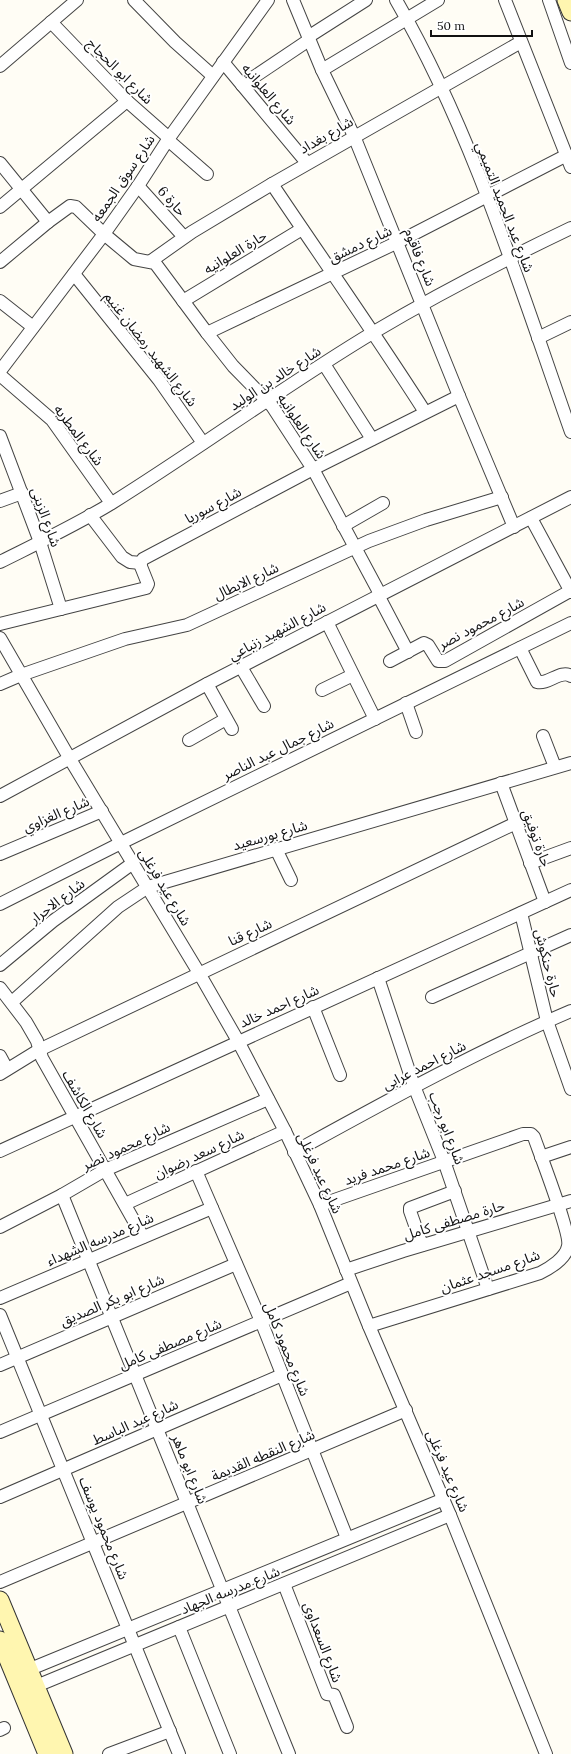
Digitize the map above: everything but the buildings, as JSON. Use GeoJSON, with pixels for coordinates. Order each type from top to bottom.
{"type":"FeatureCollection","features":[{"type":"Feature","properties":{"kind":"street"},"geometry":{"type":"LineString","coordinates":[[0,66],[77,0]]}},
{"type":"Feature","properties":{"kind":"street"},"geometry":{"type":"LineString","coordinates":[[134,0],[175,42],[213,76]]}},
{"type":"Feature","properties":{"kind":"street","name":"شارع سوق الجمعه"},"geometry":{"type":"LineString","coordinates":[[0,371],[104,234],[138,186],[168,139],[268,0]]}},
{"type":"Feature","properties":{"kind":"street","name":"شارع فاقوم"},"geometry":{"type":"LineString","coordinates":[[293,0],[322,70],[354,136],[459,396],[514,527]]}},
{"type":"Feature","properties":{"kind":"street"},"geometry":{"type":"LineString","coordinates":[[242,85],[366,0]]}},
{"type":"Feature","properties":{"kind":"street","name":"شارع عبد الحميد التميمي"},"geometry":{"type":"LineString","coordinates":[[396,0],[440,88],[486,196],[571,430]]}},
{"type":"Feature","properties":{"kind":"street"},"geometry":{"type":"LineString","coordinates":[[322,70],[438,0]]}},
{"type":"Feature","properties":{"kind":"street"},"geometry":{"type":"LineString","coordinates":[[505,0],[571,167]]}},
{"type":"Feature","properties":{"kind":"street"},"geometry":{"type":"LineString","coordinates":[[549,0],[571,63]]}},
{"type":"Feature","properties":{"kind":"street"},"geometry":{"type":"LineString","coordinates":[[566,0],[571,12]]}},
{"type":"Feature","properties":{"kind":"street","name":"شارع ابو الحجاج"},"geometry":{"type":"LineString","coordinates":[[51,22],[127,101],[207,174]]}},
{"type":"Feature","properties":{"kind":"street","name":"شارع بغداد"},"geometry":{"type":"LineString","coordinates":[[152,261],[184,237],[307,163],[521,42]]}},
{"type":"Feature","properties":{"kind":"street","name":"شارع العلوانيه"},"geometry":{"type":"LineString","coordinates":[[223,62],[307,163]]}},
{"type":"Feature","properties":{"kind":"street"},"geometry":{"type":"LineString","coordinates":[[0,207],[127,101]]}},
{"type":"Feature","properties":{"kind":"street","name":"شارع دمشق"},"geometry":{"type":"LineString","coordinates":[[207,333],[398,242],[567,155]]}},
{"type":"Feature","properties":{"kind":"street"},"geometry":{"type":"LineString","coordinates":[[0,163],[48,222]]}},
{"type":"Feature","properties":{"kind":"street"},"geometry":{"type":"LineString","coordinates":[[272,184],[374,332],[425,412]]}},
{"type":"Feature","properties":{"kind":"street","name":"حارة 6"},"geometry":{"type":"LineString","coordinates":[[138,186],[184,237]]}},
{"type":"Feature","properties":{"kind":"street"},"geometry":{"type":"LineString","coordinates":[[0,262],[67,206],[73,206],[134,259],[152,261]]}},
{"type":"Feature","properties":{"kind":"street","name":"شارع خالد بن الوليد"},"geometry":{"type":"LineString","coordinates":[[0,562],[111,503],[266,400],[374,332],[509,258],[571,228]]}},
{"type":"Feature","properties":{"kind":"street","name":"حارة العلوانيه"},"geometry":{"type":"LineString","coordinates":[[183,301],[302,229]]}},
{"type":"Feature","properties":{"kind":"street","name":"شارع العلوانيه"},"geometry":{"type":"LineString","coordinates":[[152,261],[158,266],[207,333],[240,374],[266,400],[313,469],[408,652]]}},
{"type":"Feature","properties":{"kind":"street","name":"شارع الشهيد رمضان غنيم"},"geometry":{"type":"LineString","coordinates":[[74,274],[159,380],[203,443]]}},
{"type":"Feature","properties":{"kind":"street"},"geometry":{"type":"LineString","coordinates":[[0,301],[33,327]]}},
{"type":"Feature","properties":{"kind":"street"},"geometry":{"type":"LineString","coordinates":[[538,338],[571,322]]}},
{"type":"Feature","properties":{"kind":"street"},"geometry":{"type":"LineString","coordinates":[[324,364],[372,439]]}},
{"type":"Feature","properties":{"kind":"street","name":"شارع المطريه"},"geometry":{"type":"LineString","coordinates":[[0,375],[52,420],[111,503]]}},
{"type":"Feature","properties":{"kind":"street","name":"شارع سوريا"},"geometry":{"type":"LineString","coordinates":[[141,563],[143,559],[313,469],[459,396]]}},
{"type":"Feature","properties":{"kind":"street","name":"شارع الزينى"},"geometry":{"type":"LineString","coordinates":[[0,436],[40,542],[60,609]]}},
{"type":"Feature","properties":{"kind":"street"},"geometry":{"type":"LineString","coordinates":[[0,501],[22,493]]}},
{"type":"Feature","properties":{"kind":"street","name":"شارع الابطال"},"geometry":{"type":"LineString","coordinates":[[0,684],[21,674],[125,639],[187,625],[354,547],[426,520],[502,497]]}},
{"type":"Feature","properties":{"kind":"street","name":"شارع الشهيد زنباعي"},"geometry":{"type":"LineString","coordinates":[[0,796],[241,666],[571,497]]}},
{"type":"Feature","properties":{"kind":"street"},"geometry":{"type":"LineString","coordinates":[[342,526],[383,503]]}},
{"type":"Feature","properties":{"kind":"street"},"geometry":{"type":"LineString","coordinates":[[0,624],[146,588],[148,584],[140,566],[141,563],[130,562],[122,557],[90,514]]}},
{"type":"Feature","properties":{"kind":"street"},"geometry":{"type":"LineString","coordinates":[[531,518],[571,591]]}},
{"type":"Feature","properties":{"kind":"street","name":"شارع محمود نصر"},"geometry":{"type":"LineString","coordinates":[[390,661],[422,644],[426,644],[438,661],[445,661],[571,591]]}},
{"type":"Feature","properties":{"kind":"street"},"geometry":{"type":"LineString","coordinates":[[327,622],[375,718]]}},
{"type":"Feature","properties":{"kind":"street","name":"شارع جمال عبد الناصر"},"geometry":{"type":"LineString","coordinates":[[0,904],[375,718],[571,623]]}},
{"type":"Feature","properties":{"kind":"street","name":"شارع عيد فرغلى"},"geometry":{"type":"LineString","coordinates":[[0,638],[70,759],[199,973],[238,1041],[285,1131],[320,1205],[369,1326],[444,1499],[546,1754]]}},
{"type":"Feature","properties":{"kind":"street"},"geometry":{"type":"LineString","coordinates":[[520,648],[537,682],[564,674],[571,676]]}},
{"type":"Feature","properties":{"kind":"street"},"geometry":{"type":"LineString","coordinates":[[241,666],[264,706]]}},
{"type":"Feature","properties":{"kind":"street"},"geometry":{"type":"LineString","coordinates":[[322,690],[353,674]]}},
{"type":"Feature","properties":{"kind":"street"},"geometry":{"type":"LineString","coordinates":[[189,740],[229,724],[207,684]]}},
{"type":"Feature","properties":{"kind":"street"},"geometry":{"type":"LineString","coordinates":[[406,703],[416,732]]}},
{"type":"Feature","properties":{"kind":"street"},"geometry":{"type":"LineString","coordinates":[[543,736],[555,767]]}},
{"type":"Feature","properties":{"kind":"street","name":"شارع بورسعيد"},"geometry":{"type":"LineString","coordinates":[[12,1002],[118,907],[148,887],[571,763]]}},
{"type":"Feature","properties":{"kind":"street","name":"حارة توفيق"},"geometry":{"type":"LineString","coordinates":[[501,783],[544,902]]}},
{"type":"Feature","properties":{"kind":"street","name":"شارع الغزاوي"},"geometry":{"type":"LineString","coordinates":[[0,854],[102,811]]}},
{"type":"Feature","properties":{"kind":"street","name":"شارع قنا"},"geometry":{"type":"LineString","coordinates":[[4,1072],[39,1050],[516,823]]}},
{"type":"Feature","properties":{"kind":"street"},"geometry":{"type":"LineString","coordinates":[[530,863],[571,848]]}},
{"type":"Feature","properties":{"kind":"street"},"geometry":{"type":"LineString","coordinates":[[276,849],[291,880]]}},
{"type":"Feature","properties":{"kind":"street","name":"شارع الاحرار"},"geometry":{"type":"LineString","coordinates":[[0,965],[54,921],[133,863]]}},
{"type":"Feature","properties":{"kind":"street","name":"شارع احمد خالد"},"geometry":{"type":"LineString","coordinates":[[0,1151],[571,890]]}},
{"type":"Feature","properties":{"kind":"street","name":"حارة حنكوش"},"geometry":{"type":"LineString","coordinates":[[520,913],[548,1021],[571,1089]]}},
{"type":"Feature","properties":{"kind":"street"},"geometry":{"type":"LineString","coordinates":[[432,997],[571,935]]}},
{"type":"Feature","properties":{"kind":"street","name":"شارع ابو رجب"},"geometry":{"type":"LineString","coordinates":[[378,978],[414,1086],[444,1161],[488,1289]]}},
{"type":"Feature","properties":{"kind":"street","name":"شارع الكاشف"},"geometry":{"type":"LineString","coordinates":[[0,988],[12,1002],[35,1037],[42,1058],[143,1237]]}},
{"type":"Feature","properties":{"kind":"street"},"geometry":{"type":"LineString","coordinates":[[314,1007],[340,1075]]}},
{"type":"Feature","properties":{"kind":"street","name":"شارع احمد عرابى"},"geometry":{"type":"LineString","coordinates":[[294,1152],[414,1086],[511,1038],[571,1011]]}},
{"type":"Feature","properties":{"kind":"street"},"geometry":{"type":"LineString","coordinates":[[0,1056],[4,1072]]}},
{"type":"Feature","properties":{"kind":"street","name":"شارع محمود نصر"},"geometry":{"type":"LineString","coordinates":[[0,1227],[62,1195],[105,1170],[268,1099]]}},
{"type":"Feature","properties":{"kind":"street","name":"شارع سعد رضوان"},"geometry":{"type":"LineString","coordinates":[[125,1204],[285,1131]]}},
{"type":"Feature","properties":{"kind":"street","name":"شارع محمد فريد"},"geometry":{"type":"LineString","coordinates":[[320,1205],[527,1133],[534,1137],[541,1157]]}},
{"type":"Feature","properties":{"kind":"street"},"geometry":{"type":"LineString","coordinates":[[541,1157],[571,1147]]}},
{"type":"Feature","properties":{"kind":"street","name":"شارع مسجد عثمان"},"geometry":{"type":"LineString","coordinates":[[369,1326],[547,1270],[558,1261],[566,1251],[569,1242],[541,1157]]}},
{"type":"Feature","properties":{"kind":"street","name":"شارع محمود كامل"},"geometry":{"type":"LineString","coordinates":[[196,1172],[261,1321],[348,1538]]}},
{"type":"Feature","properties":{"kind":"street"},"geometry":{"type":"LineString","coordinates":[[422,1245],[410,1208],[454,1192]]}},
{"type":"Feature","properties":{"kind":"street","name":"شارع ابو ماهر"},"geometry":{"type":"LineString","coordinates":[[62,1195],[223,1590],[285,1753]]}},
{"type":"Feature","properties":{"kind":"street","name":"حارة مصطفى كامل"},"geometry":{"type":"LineString","coordinates":[[346,1270],[422,1245],[571,1201]]}},
{"type":"Feature","properties":{"kind":"street","name":"شارع مدرسه الشهداء"},"geometry":{"type":"LineString","coordinates":[[0,1298],[212,1208]]}},
{"type":"Feature","properties":{"kind":"street","name":"شارع ابو بكر الصديق"},"geometry":{"type":"LineString","coordinates":[[0,1365],[236,1264]]}},
{"type":"Feature","properties":{"kind":"street","name":"شارع مصطفى كامل"},"geometry":{"type":"LineString","coordinates":[[0,1432],[352,1283]]}},
{"type":"Feature","properties":{"kind":"street","name":"شارع محمود يوسف"},"geometry":{"type":"LineString","coordinates":[[0,1314],[180,1754]]}},
{"type":"Feature","properties":{"kind":"street","name":"شارع عبد الباسط"},"geometry":{"type":"LineString","coordinates":[[0,1497],[282,1374]]}},
{"type":"Feature","properties":{"kind":"street","name":"شارع النقطه القديمة"},"geometry":{"type":"LineString","coordinates":[[0,1582],[406,1410]]}},
{"type":"Feature","properties":{"kind":"street","name":"شارع مدرسه الجهاد"},"geometry":{"type":"LineString","coordinates":[[21,1673],[444,1499]]}},
{"type":"Feature","properties":{"kind":"street","name":"شارع مدرسه الجهاد"},"geometry":{"type":"LineString","coordinates":[[28,1689],[450,1515]]}},
{"type":"Feature","properties":{"kind":"street","name":"شارع السعداوى"},"geometry":{"type":"LineString","coordinates":[[284,1584],[327,1694],[334,1695],[347,1727]]}},
{"type":"Feature","properties":{"kind":"street"},"geometry":{"type":"LineString","coordinates":[[0,1600],[21,1673],[28,1689],[64,1754]]}},
{"type":"Feature","properties":{"kind":"street"},"geometry":{"type":"LineString","coordinates":[[179,1627],[230,1754]]}},
{"type":"Feature","properties":{"kind":"street"},"geometry":{"type":"LineString","coordinates":[[0,1640],[21,1673]]}},
{"type":"Feature","properties":{"kind":"street"},"geometry":{"type":"LineString","coordinates":[[28,1689],[47,1754]]}},
{"type":"Feature","properties":{"kind":"street"},"geometry":{"type":"LineString","coordinates":[[109,1754],[170,1731]]}}]}
